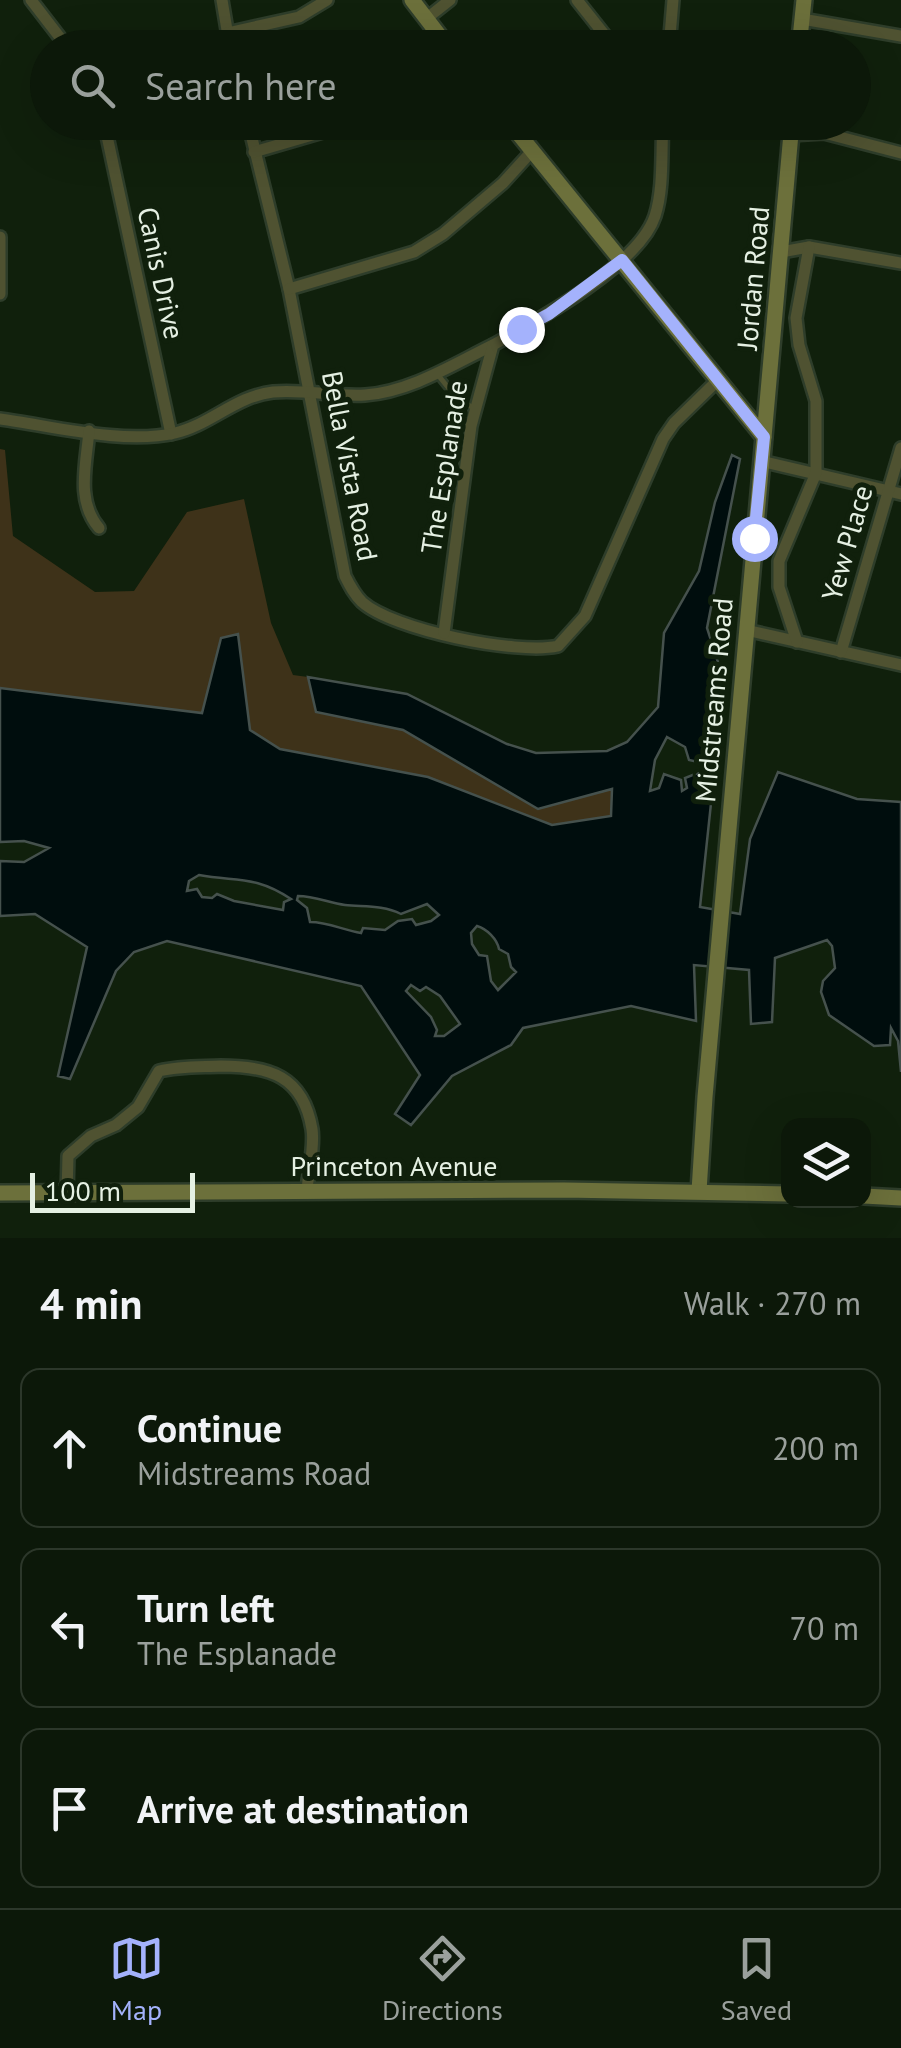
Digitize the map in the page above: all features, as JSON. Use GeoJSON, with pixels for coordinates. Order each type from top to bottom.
{"type":"FeatureCollection","features":[{"type":"Feature","properties":{"kind":"street"},"geometry":{"type":"LineString","coordinates":[[31,0],[54,30]]}},
{"type":"Feature","properties":{"kind":"street"},"geometry":{"type":"LineString","coordinates":[[222,0],[227,30]]}},
{"type":"Feature","properties":{"kind":"street"},"geometry":{"type":"LineString","coordinates":[[240,30],[299,17],[327,0]]}},
{"type":"Feature","properties":{"kind":"street"},"geometry":{"type":"LineString","coordinates":[[412,0],[435,30]]}},
{"type":"Feature","properties":{"kind":"street"},"geometry":{"type":"LineString","coordinates":[[426,19],[450,0]]}},
{"type":"Feature","properties":{"kind":"street"},"geometry":{"type":"LineString","coordinates":[[577,0],[601,30]]}},
{"type":"Feature","properties":{"kind":"street"},"geometry":{"type":"LineString","coordinates":[[670,30],[673,0]]}},
{"type":"Feature","properties":{"kind":"street"},"geometry":{"type":"LineString","coordinates":[[801,30],[804,0]]}},
{"type":"Feature","properties":{"kind":"street"},"geometry":{"type":"LineString","coordinates":[[802,18],[868,30]]}},
{"type":"Feature","properties":{"kind":"street"},"geometry":{"type":"LineString","coordinates":[[871,31],[901,36]]}},
{"type":"Feature","properties":{"kind":"street","name":"Canis Drive"},"geometry":{"type":"LineString","coordinates":[[108,140],[170,434]]}},
{"type":"Feature","properties":{"kind":"street","name":"Bella Vista Road"},"geometry":{"type":"LineString","coordinates":[[252,140],[290,289],[346,576],[364,604],[386,616],[510,648],[545,649],[566,641],[585,616],[663,439],[717,381]]}},
{"type":"Feature","properties":{"kind":"street"},"geometry":{"type":"LineString","coordinates":[[254,152],[295,140]]}},
{"type":"Feature","properties":{"kind":"street"},"geometry":{"type":"LineString","coordinates":[[523,140],[764,437]]}},
{"type":"Feature","properties":{"kind":"street"},"geometry":{"type":"LineString","coordinates":[[0,419],[148,437],[198,424],[247,398],[272,392],[370,395],[437,372],[549,314],[622,260],[648,233],[656,212],[662,140]]}},
{"type":"Feature","properties":{"kind":"street","name":"Jordan Road"},"geometry":{"type":"LineString","coordinates":[[764,437],[790,140]]}},
{"type":"Feature","properties":{"kind":"street"},"geometry":{"type":"LineString","coordinates":[[847,140],[901,154]]}},
{"type":"Feature","properties":{"kind":"street"},"geometry":{"type":"LineString","coordinates":[[290,289],[414,252],[443,234],[503,184],[532,151]]}},
{"type":"Feature","properties":{"kind":"street"},"geometry":{"type":"LineString","coordinates":[[0,237],[0,294]]}},
{"type":"Feature","properties":{"kind":"street"},"geometry":{"type":"LineString","coordinates":[[782,252],[809,247],[901,263]]}},
{"type":"Feature","properties":{"kind":"street"},"geometry":{"type":"LineString","coordinates":[[797,642],[777,573],[816,473],[816,401],[799,344],[796,318],[809,247]]}},
{"type":"Feature","properties":{"kind":"street","name":"The Esplanade"},"geometry":{"type":"LineString","coordinates":[[444,633],[475,409],[493,344]]}},
{"type":"Feature","properties":{"kind":"street"},"geometry":{"type":"LineString","coordinates":[[89,431],[84,501],[88,515],[99,528]]}},
{"type":"Feature","properties":{"kind":"street","name":"Midstreams Road"},"geometry":{"type":"LineString","coordinates":[[699,1191],[764,437]]}},
{"type":"Feature","properties":{"kind":"street","name":"Yew Place"},"geometry":{"type":"LineString","coordinates":[[841,652],[895,492],[901,448]]}},
{"type":"Feature","properties":{"kind":"street"},"geometry":{"type":"LineString","coordinates":[[762,462],[895,492]]}},
{"type":"Feature","properties":{"kind":"street"},"geometry":{"type":"LineString","coordinates":[[746,630],[901,665]]}},
{"type":"Feature","properties":{"kind":"street"},"geometry":{"type":"LineString","coordinates":[[66,1192],[68,1156],[90,1136],[116,1125],[138,1107],[160,1072],[177,1067],[251,1066],[281,1077],[298,1091],[308,1110],[314,1135],[306,1191]]}},
{"type":"Feature","properties":{"kind":"street","name":"Princeton Avenue"},"geometry":{"type":"LineString","coordinates":[[0,1192],[781,1194]]}},
{"type":"Feature","properties":{"kind":"street"},"geometry":{"type":"LineString","coordinates":[[871,1196],[901,1198]]}},
{"type":"Feature","properties":{"kind":"lane"},"geometry":{"type":"LineString","coordinates":[[437,372],[454,396],[475,409]]}},
{"type":"Feature","properties":{"kind":"shaded area"},"geometry":{"type":"Polygon","coordinates":[[[0,449],[5,450],[13,536],[95,592],[134,591],[187,512],[244,499],[271,623],[293,675],[308,677],[316,712],[403,730],[538,809],[613,788],[611,816],[552,825],[428,777],[280,749],[250,730],[238,635],[221,638],[202,713],[0,688],[0,449]]]}},
{"type":"Feature","properties":{"kind":"shaded area"},"geometry":{"type":"Polygon","coordinates":[[[732,455],[740,459],[707,628],[724,681],[700,907],[740,914],[750,839],[778,772],[857,799],[901,802],[901,1072],[898,1041],[891,1028],[890,1045],[874,1046],[829,1015],[821,992],[823,981],[835,968],[832,946],[827,940],[775,958],[772,1022],[751,1024],[749,970],[694,965],[696,1021],[631,1006],[523,1028],[511,1045],[452,1076],[411,1125],[395,1114],[420,1075],[361,986],[167,941],[134,952],[116,971],[70,1079],[58,1076],[87,947],[35,914],[0,916],[0,861],[24,862],[49,848],[24,841],[0,842],[0,688],[202,713],[221,638],[238,634],[250,730],[280,749],[428,777],[552,825],[611,816],[612,789],[538,809],[403,730],[316,712],[308,677],[407,694],[507,744],[536,753],[607,751],[627,742],[658,707],[664,633],[699,571],[715,502],[732,455]],[[667,737],[655,760],[650,791],[659,788],[664,774],[681,780],[682,791],[687,788],[685,778],[703,771],[703,763],[689,760],[685,747],[667,737]],[[199,875],[189,881],[187,891],[197,889],[202,897],[217,894],[283,910],[284,902],[291,899],[267,886],[246,881],[199,875]],[[304,896],[297,900],[307,908],[310,922],[361,933],[363,928],[385,930],[398,921],[412,919],[416,925],[439,915],[427,904],[401,914],[304,896]],[[477,926],[471,933],[479,955],[487,956],[491,981],[498,990],[516,972],[508,954],[477,926]],[[411,985],[406,991],[431,1017],[437,1030],[435,1036],[444,1036],[460,1024],[440,996],[426,987],[420,991],[411,985]]]}},
{"type":"Feature","properties":{"kind":"route"},"geometry":{"type":"LineString","coordinates":[[521,329],[549,314],[622,260],[764,437],[754,538]]}}]}
